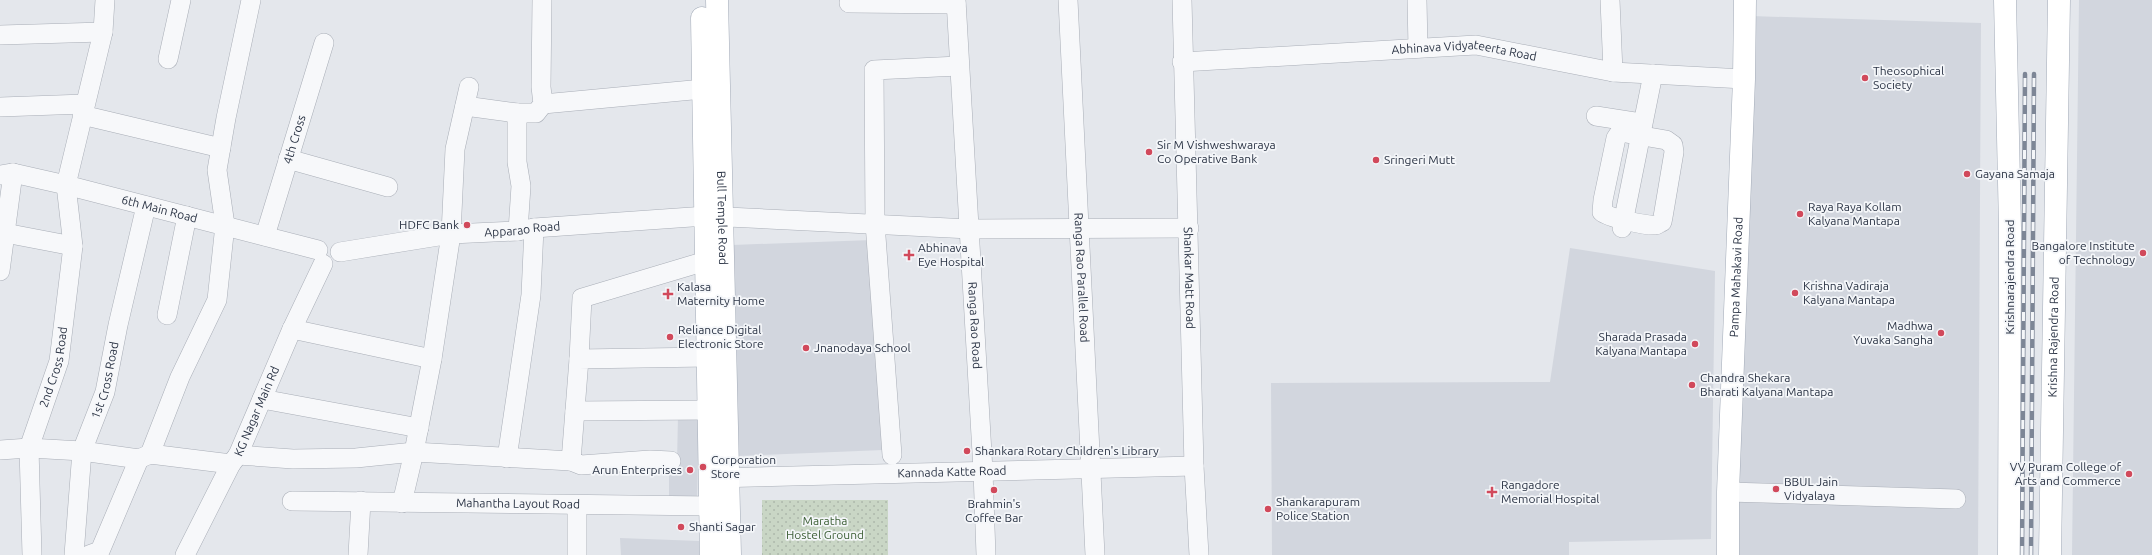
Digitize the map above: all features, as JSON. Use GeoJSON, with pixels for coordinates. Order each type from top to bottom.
{"type":"FeatureCollection","features":[{"type":"Feature","properties":{"kind":"main road","name":"Bull Temple Road"},"geometry":{"type":"LineString","coordinates":[[702,0],[703,89],[713,216],[706,261],[709,410],[730,555]]}},
{"type":"Feature","properties":{"kind":"main road","name":"Bull Temple Road"},"geometry":{"type":"LineString","coordinates":[[711,555],[710,506],[719,478],[713,216],[717,0]]}},
{"type":"Feature","properties":{"kind":"main road","name":"Pampa Mahakavi Road"},"geometry":{"type":"LineString","coordinates":[[1728,555],[1728,492],[1744,79],[1745,0]]}},
{"type":"Feature","properties":{"kind":"main road","name":"Krishnarajendra Road"},"geometry":{"type":"LineString","coordinates":[[2005,0],[2011,236],[2010,555]]}},
{"type":"Feature","properties":{"kind":"main road","name":"Krishna Rajendra Road"},"geometry":{"type":"LineString","coordinates":[[2050,555],[2060,0]]}},
{"type":"Feature","properties":{"kind":"street","name":"2nd Cross Road"},"geometry":{"type":"LineString","coordinates":[[32,555],[29,448],[59,361],[73,246],[66,185],[104,32],[105,0]]}},
{"type":"Feature","properties":{"kind":"street"},"geometry":{"type":"LineString","coordinates":[[168,59],[181,0]]}},
{"type":"Feature","properties":{"kind":"street"},"geometry":{"type":"LineString","coordinates":[[89,555],[100,551],[145,457],[216,300],[225,225],[217,170],[251,0]]}},
{"type":"Feature","properties":{"kind":"street"},"geometry":{"type":"LineString","coordinates":[[465,106],[517,113],[536,113],[543,104],[541,79],[542,0]]}},
{"type":"Feature","properties":{"kind":"street","name":"Ranga Rao Parallel Road"},"geometry":{"type":"LineString","coordinates":[[1068,0],[1095,555]]}},
{"type":"Feature","properties":{"kind":"street","name":"Shankar Matt Road"},"geometry":{"type":"LineString","coordinates":[[1182,0],[1182,62],[1189,228],[1194,466],[1199,555]]}},
{"type":"Feature","properties":{"kind":"street"},"geometry":{"type":"LineString","coordinates":[[1417,0],[1418,48]]}},
{"type":"Feature","properties":{"kind":"street"},"geometry":{"type":"LineString","coordinates":[[1610,0],[1613,72]]}},
{"type":"Feature","properties":{"kind":"street"},"geometry":{"type":"LineString","coordinates":[[849,3],[956,2]]}},
{"type":"Feature","properties":{"kind":"street","name":"Ranga Rao Road"},"geometry":{"type":"LineString","coordinates":[[956,2],[970,228],[986,555]]}},
{"type":"Feature","properties":{"kind":"street"},"geometry":{"type":"LineString","coordinates":[[0,35],[104,32]]}},
{"type":"Feature","properties":{"kind":"street","name":"4th Cross"},"geometry":{"type":"LineString","coordinates":[[265,236],[324,43]]}},
{"type":"Feature","properties":{"kind":"street","name":"Abhinava Vidyateerta Road"},"geometry":{"type":"LineString","coordinates":[[1182,62],[1476,45],[1613,72],[1744,79]]}},
{"type":"Feature","properties":{"kind":"street"},"geometry":{"type":"LineString","coordinates":[[892,455],[875,223],[874,70],[959,66]]}},
{"type":"Feature","properties":{"kind":"street"},"geometry":{"type":"LineString","coordinates":[[1623,224],[1653,74]]}},
{"type":"Feature","properties":{"kind":"street"},"geometry":{"type":"LineString","coordinates":[[402,503],[419,428],[432,359],[451,234],[455,149],[469,87]]}},
{"type":"Feature","properties":{"kind":"street"},"geometry":{"type":"LineString","coordinates":[[543,104],[703,89]]}},
{"type":"Feature","properties":{"kind":"street"},"geometry":{"type":"LineString","coordinates":[[0,107],[84,109],[221,148]]}},
{"type":"Feature","properties":{"kind":"street"},"geometry":{"type":"LineString","coordinates":[[507,458],[531,295],[526,230],[517,162],[517,113]]}},
{"type":"Feature","properties":{"kind":"street"},"geometry":{"type":"LineString","coordinates":[[1596,116],[1643,130],[1666,140],[1673,145],[1674,152],[1662,222],[1656,225],[1623,224],[1602,212],[1603,200],[1616,138],[1620,132],[1643,130]]}},
{"type":"Feature","properties":{"kind":"street"},"geometry":{"type":"LineString","coordinates":[[288,159],[388,187]]}},
{"type":"Feature","properties":{"kind":"street"},"geometry":{"type":"LineString","coordinates":[[0,271],[5,233],[7,174]]}},
{"type":"Feature","properties":{"kind":"street","name":"6th Main Road"},"geometry":{"type":"LineString","coordinates":[[7,174],[66,185],[225,225],[265,236],[320,257]]}},
{"type":"Feature","properties":{"kind":"street","name":"1st Cross Road"},"geometry":{"type":"LineString","coordinates":[[74,555],[82,451],[106,392],[118,325],[146,206]]}},
{"type":"Feature","properties":{"kind":"street"},"geometry":{"type":"LineString","coordinates":[[167,315],[187,216]]}},
{"type":"Feature","properties":{"kind":"street","name":"Apparao Road"},"geometry":{"type":"LineString","coordinates":[[320,257],[322,244],[330,243],[336,245],[340,252],[451,234],[713,216],[970,228],[1079,230],[1189,228]]}},
{"type":"Feature","properties":{"kind":"street"},"geometry":{"type":"LineString","coordinates":[[5,233],[73,246]]}},
{"type":"Feature","properties":{"kind":"street","name":"KG Nagar Main Rd"},"geometry":{"type":"LineString","coordinates":[[185,555],[234,459],[262,399],[292,329],[320,257]]}},
{"type":"Feature","properties":{"kind":"street"},"geometry":{"type":"LineString","coordinates":[[571,461],[582,298],[706,261]]}},
{"type":"Feature","properties":{"kind":"street"},"geometry":{"type":"LineString","coordinates":[[292,329],[432,359]]}},
{"type":"Feature","properties":{"kind":"street"},"geometry":{"type":"LineString","coordinates":[[579,359],[708,357]]}},
{"type":"Feature","properties":{"kind":"street"},"geometry":{"type":"LineString","coordinates":[[262,399],[419,428]]}},
{"type":"Feature","properties":{"kind":"street"},"geometry":{"type":"LineString","coordinates":[[575,411],[709,410]]}},
{"type":"Feature","properties":{"kind":"street"},"geometry":{"type":"LineString","coordinates":[[0,450],[29,448],[145,457],[234,459],[356,458],[414,452],[571,461],[581,465],[650,460],[671,461]]}},
{"type":"Feature","properties":{"kind":"street","name":"Kannada Katte Road"},"geometry":{"type":"LineString","coordinates":[[719,478],[1194,466]]}},
{"type":"Feature","properties":{"kind":"street"},"geometry":{"type":"LineString","coordinates":[[1728,492],[1956,498]]}},
{"type":"Feature","properties":{"kind":"street","name":"Mahantha Layout Road"},"geometry":{"type":"LineString","coordinates":[[292,501],[710,506]]}},
{"type":"Feature","properties":{"kind":"street"},"geometry":{"type":"LineString","coordinates":[[358,555],[361,501]]}},
{"type":"Feature","properties":{"kind":"street"},"geometry":{"type":"LineString","coordinates":[[576,555],[577,505]]}},
{"type":"Feature","properties":{"kind":"shaded area"},"geometry":{"type":"Polygon","coordinates":[[[2079,0],[2152,0],[2152,555],[2072,555],[2079,0]]]}},
{"type":"Feature","properties":{"kind":"shaded area"},"geometry":{"type":"Polygon","coordinates":[[[1751,16],[1981,23],[1978,555],[1732,555],[1751,16]]]}},
{"type":"Feature","properties":{"kind":"shaded area","name":"Jnanodaya School"},"geometry":{"type":"Polygon","coordinates":[[[872,240],[883,450],[738,456],[732,245],[872,240]]]}},
{"type":"Feature","properties":{"kind":"shaded area","name":"Rangadore Memorial Hospital"},"geometry":{"type":"Polygon","coordinates":[[[1570,248],[1715,271],[1711,539],[1569,542],[1569,555],[1272,555],[1271,383],[1550,382],[1570,248]]]}},
{"type":"Feature","properties":{"kind":"shaded area"},"geometry":{"type":"Polygon","coordinates":[[[678,416],[699,416],[697,501],[669,501],[669,462],[677,462],[678,416]]]}},
{"type":"Feature","properties":{"kind":"shaded area"},"geometry":{"type":"Polygon","coordinates":[[[620,538],[699,541],[699,555],[621,555],[620,538]]]}},
{"type":"Feature","properties":{"kind":"green space","name":"Maratha Hostel Ground"},"geometry":{"type":"Polygon","coordinates":[[[762,500],[888,500],[888,555],[762,555],[762,500]]]}},
{"type":"Feature","properties":{"kind":"railway"},"geometry":{"type":"LineString","coordinates":[[2022,555],[2025,74]]}},
{"type":"Feature","properties":{"kind":"railway"},"geometry":{"type":"LineString","coordinates":[[2031,555],[2034,74]]}},
{"type":"Feature","properties":{"kind":"place","name":"Theosophical Society"},"geometry":{"type":"Point","coordinates":[1865,78]}},
{"type":"Feature","properties":{"kind":"place","name":"Sir M Vishweshwaraya Co Operative Bank"},"geometry":{"type":"Point","coordinates":[1149,152]}},
{"type":"Feature","properties":{"kind":"place","name":"Sringeri Mutt"},"geometry":{"type":"Point","coordinates":[1376,160]}},
{"type":"Feature","properties":{"kind":"place","name":"Gayana Samaja"},"geometry":{"type":"Point","coordinates":[1967,174]}},
{"type":"Feature","properties":{"kind":"place","name":"Raya Raya Kollam Kalyana Mantapa"},"geometry":{"type":"Point","coordinates":[1800,214]}},
{"type":"Feature","properties":{"kind":"place","name":"HDFC Bank"},"geometry":{"type":"Point","coordinates":[467,225]}},
{"type":"Feature","properties":{"kind":"place","name":"Bangalore Institute of Technology"},"geometry":{"type":"Point","coordinates":[2143,253]}},
{"type":"Feature","properties":{"kind":"place","name":"Abhinava Eye Hospital"},"geometry":{"type":"Point","coordinates":[909,255]}},
{"type":"Feature","properties":{"kind":"place","name":"Krishna Vadiraja Kalyana Mantapa"},"geometry":{"type":"Point","coordinates":[1795,293]}},
{"type":"Feature","properties":{"kind":"place","name":"Kalasa Maternity Home"},"geometry":{"type":"Point","coordinates":[668,294]}},
{"type":"Feature","properties":{"kind":"place","name":"Madhwa Yuvaka Sangha"},"geometry":{"type":"Point","coordinates":[1941,333]}},
{"type":"Feature","properties":{"kind":"place","name":"Reliance Digital Electronic Store"},"geometry":{"type":"Point","coordinates":[670,337]}},
{"type":"Feature","properties":{"kind":"place","name":"Sharada Prasada Kalyana Mantapa"},"geometry":{"type":"Point","coordinates":[1695,344]}},
{"type":"Feature","properties":{"kind":"place","name":"Jnanodaya School"},"geometry":{"type":"Point","coordinates":[806,348]}},
{"type":"Feature","properties":{"kind":"place","name":"Chandra Shekara Bharati Kalyana Mantapa"},"geometry":{"type":"Point","coordinates":[1692,385]}},
{"type":"Feature","properties":{"kind":"place","name":"Shankara Rotary Children's Library"},"geometry":{"type":"Point","coordinates":[967,451]}},
{"type":"Feature","properties":{"kind":"place","name":"Corporation Store"},"geometry":{"type":"Point","coordinates":[703,467]}},
{"type":"Feature","properties":{"kind":"place","name":"Arun Enterprises"},"geometry":{"type":"Point","coordinates":[690,470]}},
{"type":"Feature","properties":{"kind":"place","name":"VV Puram College of Arts and Commerce"},"geometry":{"type":"Point","coordinates":[2129,474]}},
{"type":"Feature","properties":{"kind":"place","name":"BBUL Jain Vidyalaya"},"geometry":{"type":"Point","coordinates":[1776,489]}},
{"type":"Feature","properties":{"kind":"place","name":"Brahmin's Coffee Bar"},"geometry":{"type":"Point","coordinates":[994,490]}},
{"type":"Feature","properties":{"kind":"place","name":"Rangadore Memorial Hospital"},"geometry":{"type":"Point","coordinates":[1492,492]}},
{"type":"Feature","properties":{"kind":"place","name":"Shankarapuram Police Station"},"geometry":{"type":"Point","coordinates":[1268,509]}},
{"type":"Feature","properties":{"kind":"place","name":"Shanti Sagar"},"geometry":{"type":"Point","coordinates":[681,527]}}]}
